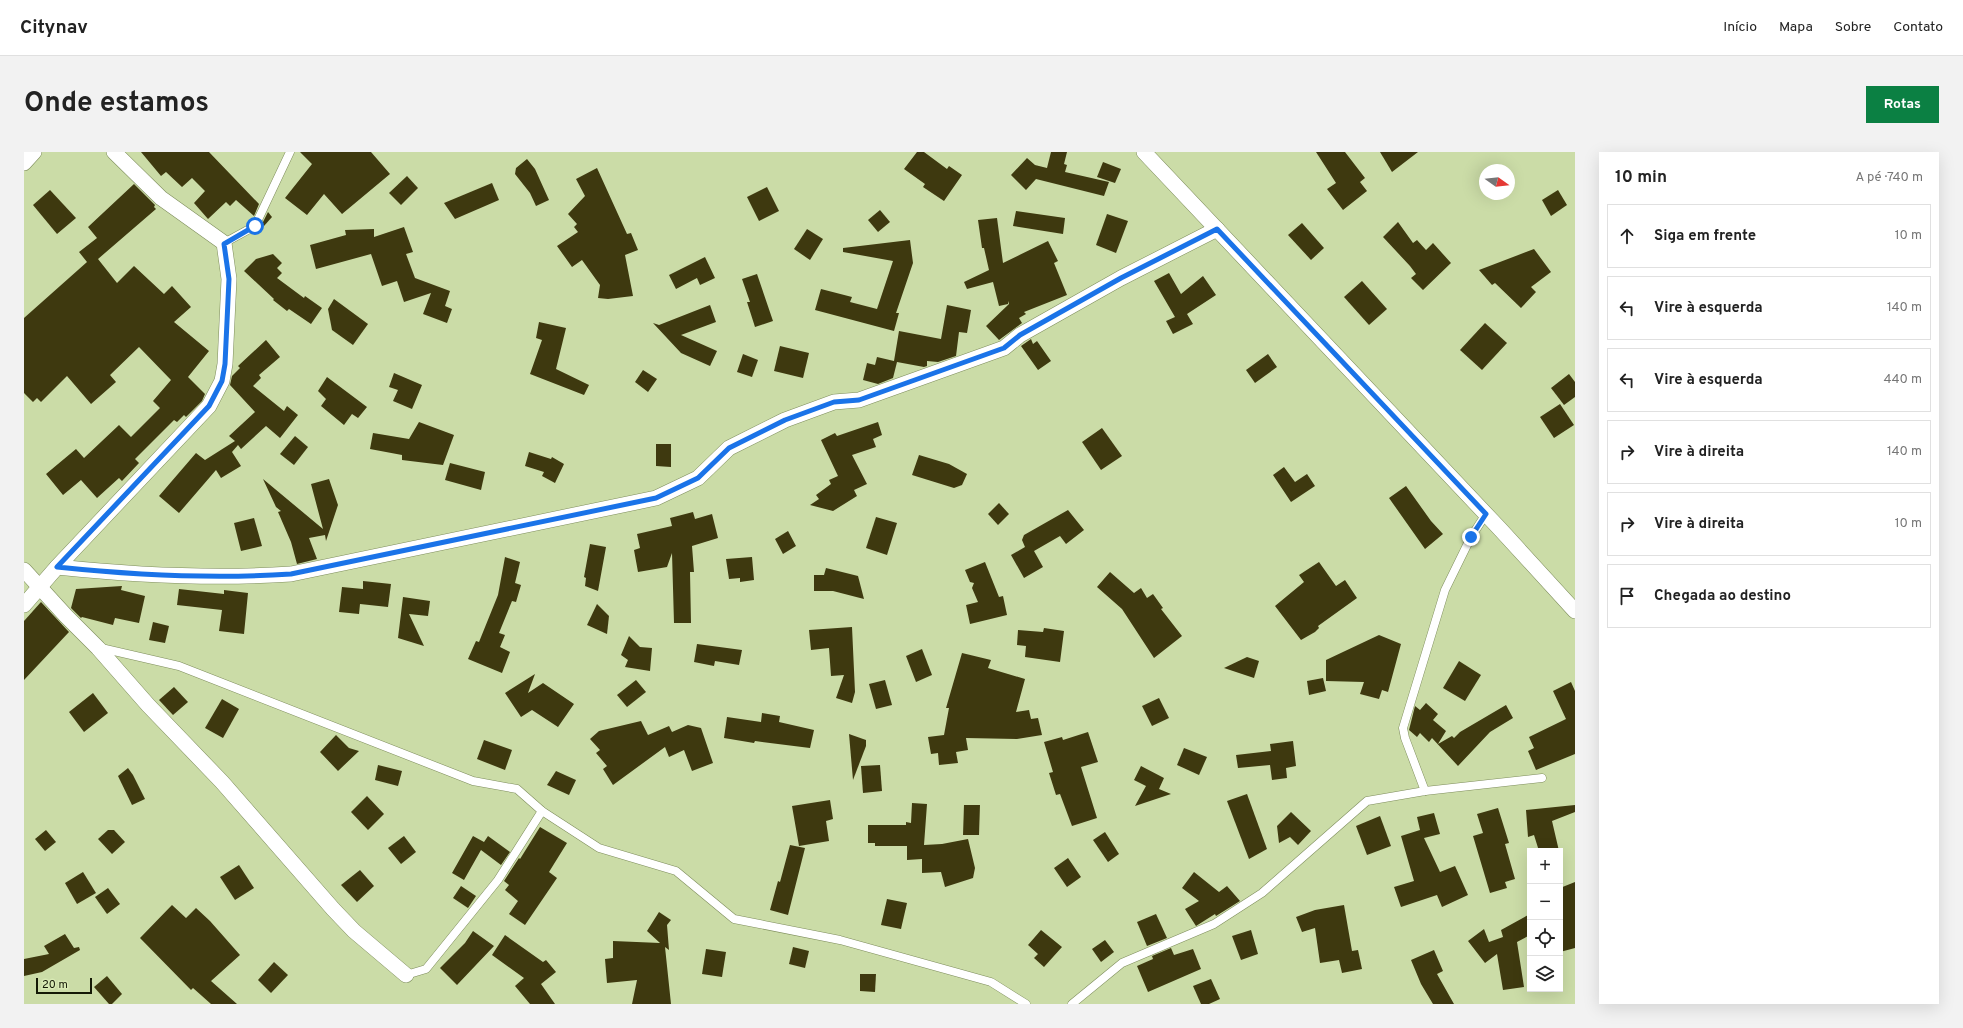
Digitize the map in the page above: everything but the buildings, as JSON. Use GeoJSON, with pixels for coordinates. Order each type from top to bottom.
{"type":"FeatureCollection","features":[{"type":"Feature","properties":{"kind":"street"},"geometry":{"type":"LineString","coordinates":[[24,162],[34,152]]}},
{"type":"Feature","properties":{"kind":"street"},"geometry":{"type":"LineString","coordinates":[[24,605],[57,567],[209,406],[216,396],[222,381],[225,357],[229,279],[224,244],[161,198],[114,152]]}},
{"type":"Feature","properties":{"kind":"street"},"geometry":{"type":"LineString","coordinates":[[1144,152],[1486,514],[1575,611]]}},
{"type":"Feature","properties":{"kind":"street"},"geometry":{"type":"LineString","coordinates":[[57,567],[108,572],[258,576],[291,574],[656,498],[698,478],[729,448],[785,420],[834,402],[859,400],[1004,348],[1020,335],[1121,278],[1217,229]]}},
{"type":"Feature","properties":{"kind":"street"},"geometry":{"type":"LineString","coordinates":[[24,570],[98,648],[148,705],[222,782],[333,909],[354,931],[406,975]]}},
{"type":"Feature","properties":{"kind":"lane"},"geometry":{"type":"LineString","coordinates":[[224,244],[255,226],[290,152]]}},
{"type":"Feature","properties":{"kind":"lane"},"geometry":{"type":"LineString","coordinates":[[1425,791],[1405,738],[1403,728],[1445,590],[1471,537],[1486,514]]}},
{"type":"Feature","properties":{"kind":"lane"},"geometry":{"type":"LineString","coordinates":[[98,648],[179,666],[473,780],[517,789],[542,811],[599,848],[676,871],[734,919],[840,940],[991,982],[1026,1004]]}},
{"type":"Feature","properties":{"kind":"lane"},"geometry":{"type":"LineString","coordinates":[[1072,1004],[1122,963],[1214,924],[1262,893],[1367,801],[1425,791],[1542,778]]}},
{"type":"Feature","properties":{"kind":"lane"},"geometry":{"type":"LineString","coordinates":[[406,975],[426,969],[498,880],[542,811]]}},
{"type":"Feature","properties":{"kind":"route"},"geometry":{"type":"LineString","coordinates":[[255,226],[224,244],[229,279],[225,364],[222,381],[216,396],[209,406],[57,567],[108,572],[258,576],[291,574],[656,498],[698,478],[729,448],[785,420],[834,402],[859,400],[1004,348],[1020,335],[1121,278],[1217,229],[1486,514],[1471,537]]}}]}
